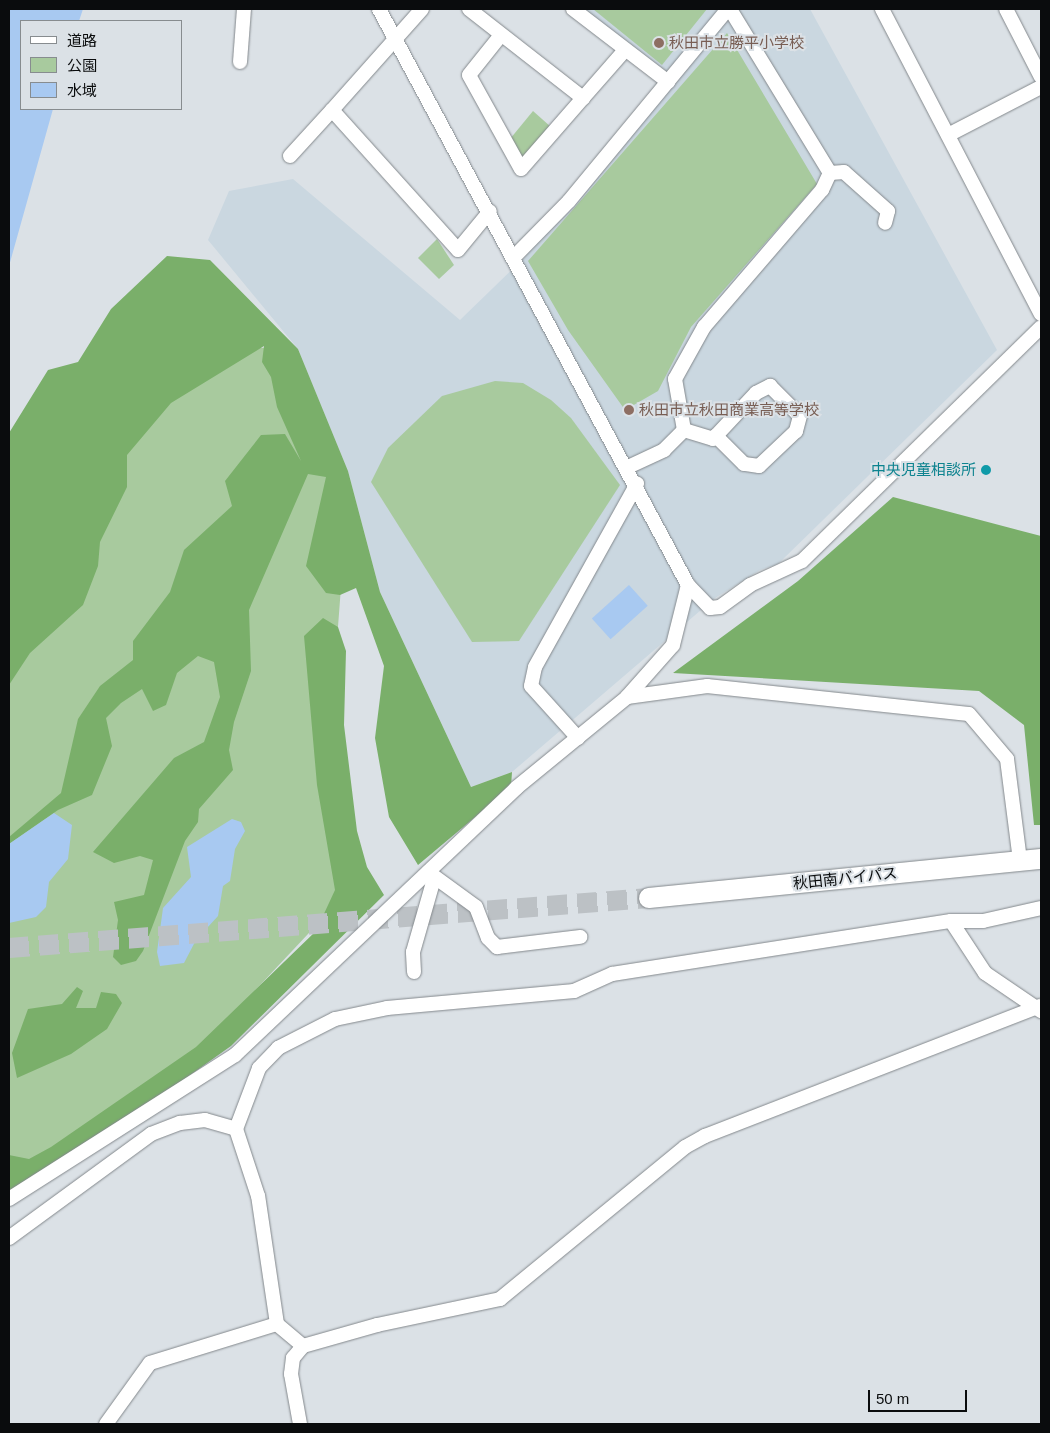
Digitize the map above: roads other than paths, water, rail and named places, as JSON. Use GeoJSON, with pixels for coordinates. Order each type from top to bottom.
{"type":"FeatureCollection","features":[{"type":"Feature","properties":{"kind":"highway","name":"秋田南バイパス"},"geometry":{"type":"LineString","coordinates":[[649,898],[1041,859]]}},
{"type":"Feature","properties":{"kind":"street"},"geometry":{"type":"LineString","coordinates":[[240,62],[244,9]]}},
{"type":"Feature","properties":{"kind":"street"},"geometry":{"type":"LineString","coordinates":[[379,9],[628,466],[688,585],[700,602],[710,608],[720,607],[750,584],[802,561],[1041,327]]}},
{"type":"Feature","properties":{"kind":"street"},"geometry":{"type":"LineString","coordinates":[[290,156],[397,42],[422,9]]}},
{"type":"Feature","properties":{"kind":"street"},"geometry":{"type":"LineString","coordinates":[[469,9],[583,98]]}},
{"type":"Feature","properties":{"kind":"street"},"geometry":{"type":"LineString","coordinates":[[574,9],[668,82]]}},
{"type":"Feature","properties":{"kind":"street"},"geometry":{"type":"LineString","coordinates":[[514,257],[569,201],[729,9],[830,173]]}},
{"type":"Feature","properties":{"kind":"street"},"geometry":{"type":"LineString","coordinates":[[882,9],[1040,310]]}},
{"type":"Feature","properties":{"kind":"street"},"geometry":{"type":"LineString","coordinates":[[1006,9],[1041,78]]}},
{"type":"Feature","properties":{"kind":"street"},"geometry":{"type":"LineString","coordinates":[[501,35],[469,75],[521,169],[625,50]]}},
{"type":"Feature","properties":{"kind":"street"},"geometry":{"type":"LineString","coordinates":[[948,135],[1041,87]]}},
{"type":"Feature","properties":{"kind":"street"},"geometry":{"type":"LineString","coordinates":[[332,110],[458,250],[490,211]]}},
{"type":"Feature","properties":{"kind":"street"},"geometry":{"type":"LineString","coordinates":[[830,173],[844,172],[888,211],[885,223]]}},
{"type":"Feature","properties":{"kind":"street"},"geometry":{"type":"LineString","coordinates":[[684,430],[674,379],[704,327],[822,190],[830,173]]}},
{"type":"Feature","properties":{"kind":"street"},"geometry":{"type":"LineString","coordinates":[[684,430],[713,439],[756,393],[770,386],[800,416],[796,431],[759,466],[744,464],[716,436]]}},
{"type":"Feature","properties":{"kind":"street"},"geometry":{"type":"LineString","coordinates":[[628,466],[664,450],[684,430]]}},
{"type":"Feature","properties":{"kind":"street"},"geometry":{"type":"LineString","coordinates":[[578,738],[531,686],[535,667],[637,484]]}},
{"type":"Feature","properties":{"kind":"street"},"geometry":{"type":"LineString","coordinates":[[9,1199],[235,1055],[431,876],[578,738],[627,697],[673,645],[688,585]]}},
{"type":"Feature","properties":{"kind":"street"},"geometry":{"type":"LineString","coordinates":[[627,697],[707,686],[969,714],[986,728],[1007,759],[1020,861]]}},
{"type":"Feature","properties":{"kind":"street"},"geometry":{"type":"LineString","coordinates":[[431,876],[472,903],[497,946],[580,937]]}},
{"type":"Feature","properties":{"kind":"street"},"geometry":{"type":"LineString","coordinates":[[414,972],[413,952],[431,876]]}},
{"type":"Feature","properties":{"kind":"street"},"geometry":{"type":"LineString","coordinates":[[303,1346],[277,1324],[258,1196],[236,1129],[258,1068],[278,1048],[335,1019],[387,1008],[574,991],[612,974],[951,921],[983,921],[1041,908]]}},
{"type":"Feature","properties":{"kind":"street"},"geometry":{"type":"LineString","coordinates":[[951,921],[984,973],[1040,1008]]}},
{"type":"Feature","properties":{"kind":"street"},"geometry":{"type":"LineString","coordinates":[[300,1424],[291,1374],[293,1358],[303,1346],[376,1325],[500,1299],[685,1148],[705,1136],[1040,1008]]}},
{"type":"Feature","properties":{"kind":"street"},"geometry":{"type":"LineString","coordinates":[[9,1238],[151,1134],[180,1123],[205,1120],[236,1129]]}},
{"type":"Feature","properties":{"kind":"street"},"geometry":{"type":"LineString","coordinates":[[106,1424],[150,1363],[277,1324]]}},
{"type":"Feature","properties":{"kind":"water"},"geometry":{"type":"Polygon","coordinates":[[[9,9],[83,9],[79,20],[20,20],[20,110],[53,110],[9,266],[9,9]]]}},
{"type":"Feature","properties":{"kind":"water"},"geometry":{"type":"Polygon","coordinates":[[[629,585],[648,606],[611,639],[592,618],[629,585]]]}},
{"type":"Feature","properties":{"kind":"water"},"geometry":{"type":"Polygon","coordinates":[[[54,813],[72,825],[68,859],[49,882],[46,907],[36,917],[9,923],[9,844],[54,813]]]}},
{"type":"Feature","properties":{"kind":"water"},"geometry":{"type":"Polygon","coordinates":[[[232,819],[241,822],[245,831],[235,849],[230,881],[223,886],[218,916],[196,940],[184,963],[160,966],[157,952],[163,908],[191,877],[187,847],[232,819]]]}},
{"type":"Feature","properties":{"kind":"tunnel"},"geometry":{"type":"LineString","coordinates":[[9,948],[649,898]]}},
{"type":"Feature","properties":{"kind":"place","name":"秋田市立勝平小学校"},"geometry":{"type":"Point","coordinates":[659,43]}},
{"type":"Feature","properties":{"kind":"place","name":"秋田市立秋田商業高等学校"},"geometry":{"type":"Point","coordinates":[629,410]}},
{"type":"Feature","properties":{"kind":"place","name":"中央児童相談所"},"geometry":{"type":"Point","coordinates":[986,470]}}]}
